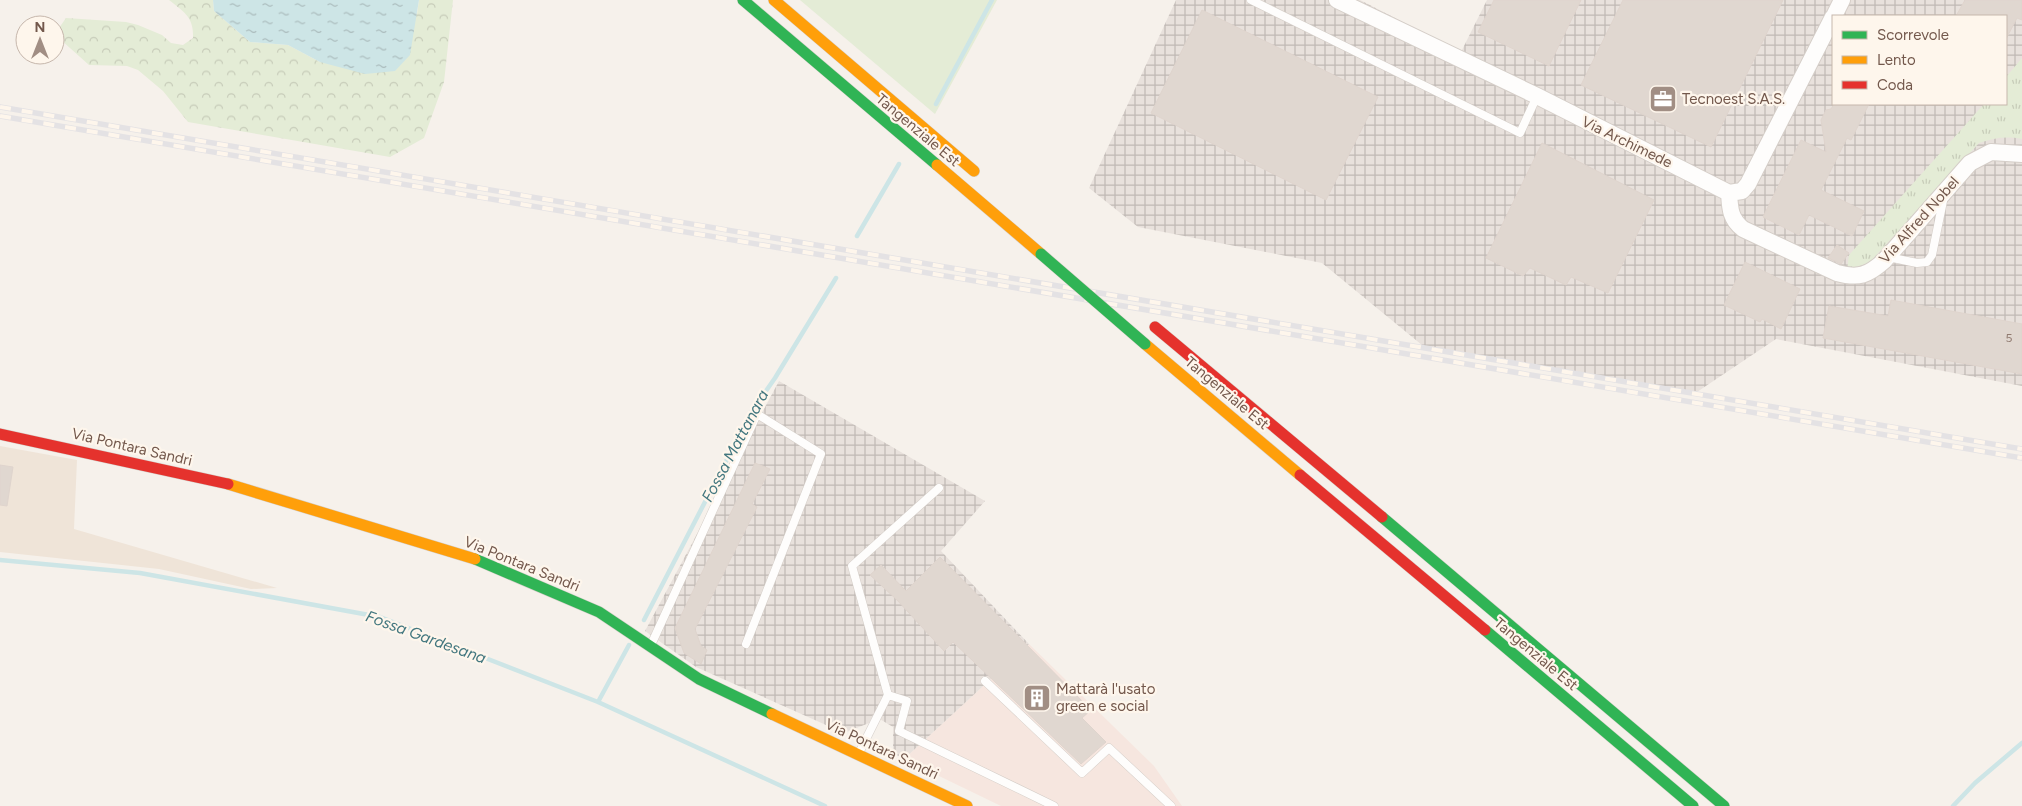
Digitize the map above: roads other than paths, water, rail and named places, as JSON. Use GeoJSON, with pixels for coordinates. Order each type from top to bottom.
{"type":"FeatureCollection","features":[{"type":"Feature","properties":{"kind":"main road","name":"Tangenziale Est"},"geometry":{"type":"LineString","coordinates":[[743,0],[1145,344],[1693,806]]}},
{"type":"Feature","properties":{"kind":"main road","name":"Tangenziale Est"},"geometry":{"type":"LineString","coordinates":[[774,0],[983,179]]}},
{"type":"Feature","properties":{"kind":"main road","name":"Tangenziale Est"},"geometry":{"type":"LineString","coordinates":[[1151,324],[1404,534],[1724,806]]}},
{"type":"Feature","properties":{"kind":"main road","name":"Via Pontara Sandri"},"geometry":{"type":"LineString","coordinates":[[0,434],[232,485],[484,562],[599,612],[699,679],[967,806]]}},
{"type":"Feature","properties":{"kind":"street","name":"Via Archimede"},"geometry":{"type":"LineString","coordinates":[[1337,0],[1537,96],[1729,193]]}},
{"type":"Feature","properties":{"kind":"street"},"geometry":{"type":"LineString","coordinates":[[1834,15],[1842,0]]}},
{"type":"Feature","properties":{"kind":"street"},"geometry":{"type":"LineString","coordinates":[[1729,193],[1742,191],[1748,184],[1832,19]]}},
{"type":"Feature","properties":{"kind":"street","name":"Via Alfred Nobel"},"geometry":{"type":"LineString","coordinates":[[1729,193],[1730,213],[1734,222],[1743,229],[1837,274],[1847,276],[1870,273],[1887,257],[1970,163],[1991,152],[2022,154]]}},
{"type":"Feature","properties":{"kind":"lane"},"geometry":{"type":"LineString","coordinates":[[1251,0],[1520,134],[1537,96]]}},
{"type":"Feature","properties":{"kind":"lane"},"geometry":{"type":"LineString","coordinates":[[1887,257],[1918,263],[1927,262],[1932,255],[1945,191]]}},
{"type":"Feature","properties":{"kind":"lane"},"geometry":{"type":"LineString","coordinates":[[650,646],[757,414],[822,454],[746,644]]}},
{"type":"Feature","properties":{"kind":"lane"},"geometry":{"type":"LineString","coordinates":[[859,754],[888,695],[852,566],[939,488]]}},
{"type":"Feature","properties":{"kind":"lane"},"geometry":{"type":"LineString","coordinates":[[985,681],[1082,773],[1110,748],[1171,806]]}},
{"type":"Feature","properties":{"kind":"lane"},"geometry":{"type":"LineString","coordinates":[[888,695],[907,701],[899,731],[1054,806]]}},
{"type":"Feature","properties":{"kind":"water"},"geometry":{"type":"Polygon","coordinates":[[[213,0],[419,0],[410,55],[395,71],[365,74],[320,62],[288,45],[250,42],[214,11],[213,0]]]}},
{"type":"Feature","properties":{"kind":"waterway","name":"Fossa Mattanara"},"geometry":{"type":"LineString","coordinates":[[936,104],[992,0]]}},
{"type":"Feature","properties":{"kind":"waterway","name":"Fossa Mattanara"},"geometry":{"type":"LineString","coordinates":[[857,236],[899,164]]}},
{"type":"Feature","properties":{"kind":"waterway","name":"Fossa Mattanara"},"geometry":{"type":"LineString","coordinates":[[644,620],[752,411],[775,378],[836,278]]}},
{"type":"Feature","properties":{"kind":"waterway","name":"Fossa Gardesana"},"geometry":{"type":"LineString","coordinates":[[0,560],[140,573],[380,617],[598,702],[825,806]]}},
{"type":"Feature","properties":{"kind":"waterway","name":"Fossa Mattanara"},"geometry":{"type":"LineString","coordinates":[[598,702],[629,645]]}},
{"type":"Feature","properties":{"kind":"waterway"},"geometry":{"type":"LineString","coordinates":[[1953,806],[1975,783],[2022,743]]}},
{"type":"Feature","properties":{"kind":"railway"},"geometry":{"type":"LineString","coordinates":[[0,107],[2022,449]]}},
{"type":"Feature","properties":{"kind":"railway"},"geometry":{"type":"LineString","coordinates":[[0,116],[2022,458]]}},
{"type":"Feature","properties":{"kind":"place","name":"Tecnoest S.A.S."},"geometry":{"type":"Point","coordinates":[1663,99]}},
{"type":"Feature","properties":{"kind":"place","name":"Mattarà l'usato green e social"},"geometry":{"type":"Point","coordinates":[1037,698]}}]}
